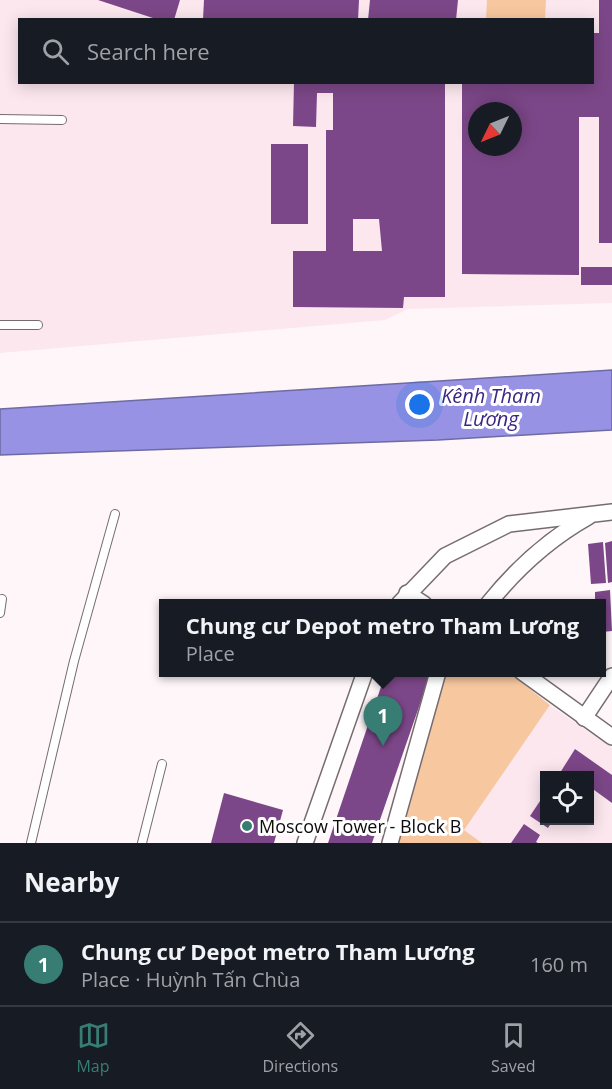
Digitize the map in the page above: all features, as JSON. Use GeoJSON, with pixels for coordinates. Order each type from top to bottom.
{"type":"FeatureCollection","features":[{"type":"Feature","properties":{"kind":"street"},"geometry":{"type":"LineString","coordinates":[[403,598],[445,556],[509,524],[612,512]]}},
{"type":"Feature","properties":{"kind":"street"},"geometry":{"type":"LineString","coordinates":[[492,599],[532,555],[566,530],[595,513]]}},
{"type":"Feature","properties":{"kind":"street"},"geometry":{"type":"LineString","coordinates":[[584,718],[612,676]]}},
{"type":"Feature","properties":{"kind":"street"},"geometry":{"type":"LineString","coordinates":[[305,843],[363,677]]}},
{"type":"Feature","properties":{"kind":"street"},"geometry":{"type":"LineString","coordinates":[[390,843],[437,677]]}},
{"type":"Feature","properties":{"kind":"street"},"geometry":{"type":"LineString","coordinates":[[529,677],[612,738]]}},
{"type":"Feature","properties":{"kind":"lane"},"geometry":{"type":"LineString","coordinates":[[0,119],[62,120]]}},
{"type":"Feature","properties":{"kind":"lane"},"geometry":{"type":"LineString","coordinates":[[0,325],[38,325]]}},
{"type":"Feature","properties":{"kind":"lane"},"geometry":{"type":"LineString","coordinates":[[31,843],[74,661],[116,514]]}},
{"type":"Feature","properties":{"kind":"lane"},"geometry":{"type":"LineString","coordinates":[[0,613],[2,599]]}},
{"type":"Feature","properties":{"kind":"lane"},"geometry":{"type":"LineString","coordinates":[[142,843],[162,765]]}},
{"type":"Feature","properties":{"kind":"shaded area"},"geometry":{"type":"Polygon","coordinates":[[[0,0],[612,0],[612,303],[408,309],[385,320],[0,353],[0,0]]]}},
{"type":"Feature","properties":{"kind":"shaded area"},"geometry":{"type":"Polygon","coordinates":[[[487,0],[546,0],[545,18],[486,18],[487,0]]]}},
{"type":"Feature","properties":{"kind":"shaded area"},"geometry":{"type":"Polygon","coordinates":[[[445,677],[515,677],[550,705],[464,830],[482,843],[397,843],[445,677]]]}},
{"type":"Feature","properties":{"kind":"shaded area"},"geometry":{"type":"Polygon","coordinates":[[[550,705],[612,748],[612,843],[482,843],[463,830],[550,705]]]}},
{"type":"Feature","properties":{"kind":"water","name":"Kênh Tham Lương"},"geometry":{"type":"Polygon","coordinates":[[[612,370],[612,430],[438,440],[0,455],[0,409],[612,370]]]}},
{"type":"Feature","properties":{"kind":"building"},"geometry":{"type":"Polygon","coordinates":[[[98,0],[180,0],[175,18],[153,18],[98,0]]]}},
{"type":"Feature","properties":{"kind":"building"},"geometry":{"type":"Polygon","coordinates":[[[204,0],[359,0],[358,18],[203,18],[204,0]]]}},
{"type":"Feature","properties":{"kind":"building"},"geometry":{"type":"Polygon","coordinates":[[[370,0],[458,0],[456,18],[368,18],[370,0]]]}},
{"type":"Feature","properties":{"kind":"building"},"geometry":{"type":"Polygon","coordinates":[[[599,0],[612,0],[612,243],[599,243],[599,117],[579,117],[579,275],[462,274],[462,84],[594,84],[594,33],[599,33],[599,0]]]}},
{"type":"Feature","properties":{"kind":"building"},"geometry":{"type":"Polygon","coordinates":[[[294,84],[445,84],[445,297],[404,297],[403,308],[293,307],[293,251],[326,251],[326,130],[333,130],[333,93],[317,93],[316,127],[293,126],[294,84]],[[353,219],[353,251],[382,251],[379,219],[353,219]]]}},
{"type":"Feature","properties":{"kind":"building"},"geometry":{"type":"Polygon","coordinates":[[[271,144],[308,144],[308,224],[271,224],[271,144]]]}},
{"type":"Feature","properties":{"kind":"building"},"geometry":{"type":"Polygon","coordinates":[[[581,267],[612,267],[612,285],[581,285],[581,267]]]}},
{"type":"Feature","properties":{"kind":"building"},"geometry":{"type":"Polygon","coordinates":[[[612,541],[612,582],[608,583],[605,543],[612,541]]]}},
{"type":"Feature","properties":{"kind":"building"},"geometry":{"type":"Polygon","coordinates":[[[603,542],[606,583],[591,584],[588,544],[603,542]]]}},
{"type":"Feature","properties":{"kind":"building"},"geometry":{"type":"Polygon","coordinates":[[[610,590],[612,631],[606,632],[606,599],[595,599],[595,592],[610,590]]]}},
{"type":"Feature","properties":{"kind":"building"},"geometry":{"type":"Polygon","coordinates":[[[384,677],[429,677],[372,843],[328,843],[384,677]]]}},
{"type":"Feature","properties":{"kind":"building"},"geometry":{"type":"Polygon","coordinates":[[[575,749],[612,775],[612,803],[594,790],[594,771],[561,771],[575,749]]]}},
{"type":"Feature","properties":{"kind":"building","name":"Moscow Tower - Block B"},"geometry":{"type":"Polygon","coordinates":[[[224,793],[283,810],[274,843],[211,843],[224,793]]]}},
{"type":"Feature","properties":{"kind":"building"},"geometry":{"type":"Polygon","coordinates":[[[540,801],[540,823],[530,816],[540,801]]]}},
{"type":"Feature","properties":{"kind":"building"},"geometry":{"type":"Polygon","coordinates":[[[524,824],[540,835],[536,842],[538,843],[511,843],[524,824]]]}},
{"type":"Feature","properties":{"kind":"place","name":"Chung cư Depot metro Tham Lương"},"geometry":{"type":"Point","coordinates":[383,746]}},
{"type":"Feature","properties":{"kind":"place","name":"Moscow Tower - Block B"},"geometry":{"type":"Point","coordinates":[247,826]}}]}
